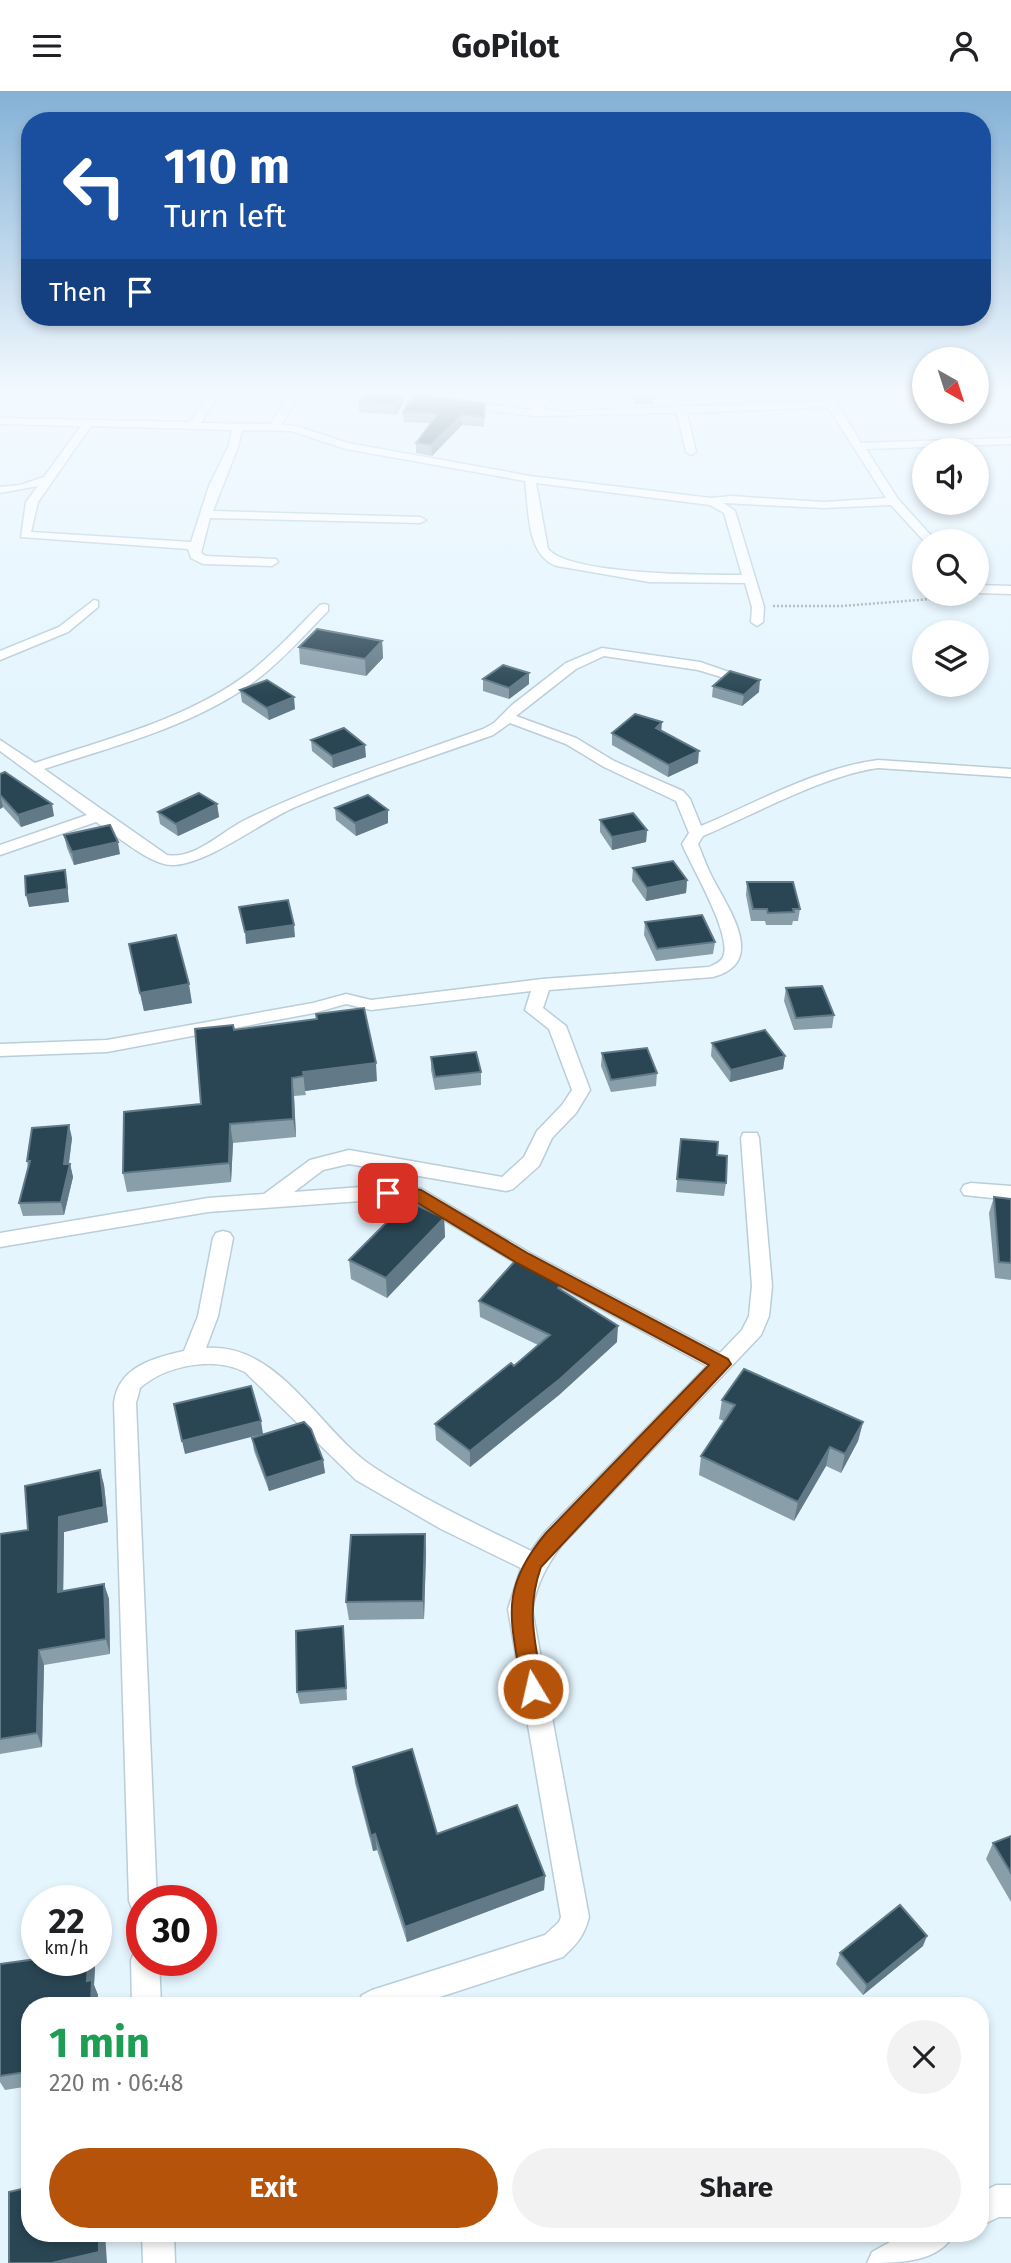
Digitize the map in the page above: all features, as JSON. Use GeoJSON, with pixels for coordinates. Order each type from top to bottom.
{"type":"FeatureCollection","features":[{"type":"Feature","properties":{"kind":"street"},"geometry":{"type":"LineString","coordinates":[[38,492],[32,502],[25,535],[197,546]]}},
{"type":"Feature","properties":{"kind":"street"},"geometry":{"type":"LineString","coordinates":[[214,492],[205,514],[195,555],[203,561],[272,562]]}},
{"type":"Feature","properties":{"kind":"street"},"geometry":{"type":"LineString","coordinates":[[532,492],[542,550],[557,562],[649,577],[749,579]]}},
{"type":"Feature","properties":{"kind":"street"},"geometry":{"type":"LineString","coordinates":[[636,492],[713,502],[731,499],[831,505],[894,501]]}},
{"type":"Feature","properties":{"kind":"street"},"geometry":{"type":"LineString","coordinates":[[888,492],[919,529]]}},
{"type":"Feature","properties":{"kind":"street"},"geometry":{"type":"LineString","coordinates":[[713,502],[729,511],[758,607],[757,622]]}},
{"type":"Feature","properties":{"kind":"street"},"geometry":{"type":"LineString","coordinates":[[205,514],[420,520]]}},
{"type":"Feature","properties":{"kind":"street"},"geometry":{"type":"LineString","coordinates":[[989,589],[1011,590]]}},
{"type":"Feature","properties":{"kind":"street"},"geometry":{"type":"LineString","coordinates":[[0,656],[56,633],[83,618],[94,604]]}},
{"type":"Feature","properties":{"kind":"street"},"geometry":{"type":"LineString","coordinates":[[34,768],[123,737],[237,687],[266,666],[324,608]]}},
{"type":"Feature","properties":{"kind":"street"},"geometry":{"type":"LineString","coordinates":[[0,744],[162,859],[185,860],[288,805],[488,732],[571,666],[602,652],[700,666],[758,684]]}},
{"type":"Feature","properties":{"kind":"street"},"geometry":{"type":"LineString","coordinates":[[508,718],[571,741],[609,764],[678,794],[683,799],[697,833]]}},
{"type":"Feature","properties":{"kind":"street"},"geometry":{"type":"LineString","coordinates":[[0,1050],[107,1046],[314,1008],[346,999],[371,1005],[542,985],[713,972],[723,968],[733,956],[734,944],[723,911],[690,844],[697,833],[863,765],[1011,773]]}},
{"type":"Feature","properties":{"kind":"street"},"geometry":{"type":"LineString","coordinates":[[0,850],[98,816]]}},
{"type":"Feature","properties":{"kind":"street"},"geometry":{"type":"LineString","coordinates":[[266,1203],[317,1164],[349,1157],[506,1184],[532,1161],[544,1135],[569,1109],[581,1090],[557,1026],[534,1010],[542,985]]}},
{"type":"Feature","properties":{"kind":"street"},"geometry":{"type":"LineString","coordinates":[[397,1997],[553,1947],[570,1931],[575,1917],[520,1609],[523,1589],[533,1563],[562,1529],[750,1335],[760,1306],[762,1286],[750,1138]]}},
{"type":"Feature","properties":{"kind":"street"},"geometry":{"type":"LineString","coordinates":[[0,1240],[173,1209],[402,1191],[415,1194],[523,1258],[722,1364]]}},
{"type":"Feature","properties":{"kind":"street"},"geometry":{"type":"LineString","coordinates":[[971,1191],[1011,1193]]}},
{"type":"Feature","properties":{"kind":"street"},"geometry":{"type":"LineString","coordinates":[[192,1357],[208,1316],[223,1238]]}},
{"type":"Feature","properties":{"kind":"street"},"geometry":{"type":"LineString","coordinates":[[142,1885],[125,1403],[126,1390],[144,1372],[192,1357],[227,1356],[253,1366],[364,1473],[427,1510],[533,1563]]}},
{"type":"Feature","properties":{"kind":"street"},"geometry":{"type":"LineString","coordinates":[[146,1976],[147,1997]]}},
{"type":"Feature","properties":{"kind":"street"},"geometry":{"type":"LineString","coordinates":[[989,2205],[996,2201],[1011,2201]]}},
{"type":"Feature","properties":{"kind":"street"},"geometry":{"type":"LineString","coordinates":[[158,2242],[159,2263]]}},
{"type":"Feature","properties":{"kind":"street"},"geometry":{"type":"LineString","coordinates":[[883,2263],[921,2242]]}},
{"type":"Feature","properties":{"kind":"path"},"geometry":{"type":"LineString","coordinates":[[758,607],[912,602]]}},
{"type":"Feature","properties":{"kind":"building"},"geometry":{"type":"Polygon","coordinates":[[[317,629],[382,641],[365,659],[299,647],[317,629]]]}},
{"type":"Feature","properties":{"kind":"building"},"geometry":{"type":"Polygon","coordinates":[[[503,665],[529,673],[509,688],[483,679],[503,665]]]}},
{"type":"Feature","properties":{"kind":"building"},"geometry":{"type":"Polygon","coordinates":[[[730,671],[760,680],[744,695],[713,686],[730,671]]]}},
{"type":"Feature","properties":{"kind":"building"},"geometry":{"type":"Polygon","coordinates":[[[267,680],[294,697],[267,708],[240,690],[267,680]]]}},
{"type":"Feature","properties":{"kind":"building"},"geometry":{"type":"Polygon","coordinates":[[[635,714],[662,722],[656,728],[699,751],[669,765],[612,733],[635,714]]]}},
{"type":"Feature","properties":{"kind":"building"},"geometry":{"type":"Polygon","coordinates":[[[344,728],[365,745],[332,756],[311,740],[344,728]]]}},
{"type":"Feature","properties":{"kind":"building"},"geometry":{"type":"Polygon","coordinates":[[[5,772],[52,804],[18,815],[0,795],[0,774],[5,772]]]}},
{"type":"Feature","properties":{"kind":"building"},"geometry":{"type":"Polygon","coordinates":[[[199,793],[217,804],[176,824],[158,812],[199,793]]]}},
{"type":"Feature","properties":{"kind":"building"},"geometry":{"type":"Polygon","coordinates":[[[368,795],[388,810],[355,823],[335,808],[368,795]]]}},
{"type":"Feature","properties":{"kind":"building"},"geometry":{"type":"Polygon","coordinates":[[[633,813],[647,830],[612,837],[600,820],[633,813]]]}},
{"type":"Feature","properties":{"kind":"building"},"geometry":{"type":"Polygon","coordinates":[[[110,825],[118,842],[72,852],[64,835],[110,825]]]}},
{"type":"Feature","properties":{"kind":"building"},"geometry":{"type":"Polygon","coordinates":[[[673,861],[687,880],[647,888],[633,868],[673,861]]]}},
{"type":"Feature","properties":{"kind":"building"},"geometry":{"type":"Polygon","coordinates":[[[65,870],[67,889],[26,895],[25,876],[65,870]]]}},
{"type":"Feature","properties":{"kind":"building"},"geometry":{"type":"Polygon","coordinates":[[[747,882],[793,882],[800,909],[793,909],[794,912],[768,913],[767,909],[753,909],[747,882]]]}},
{"type":"Feature","properties":{"kind":"building"},"geometry":{"type":"Polygon","coordinates":[[[288,900],[294,925],[245,932],[239,907],[288,900]]]}},
{"type":"Feature","properties":{"kind":"building"},"geometry":{"type":"Polygon","coordinates":[[[702,915],[715,942],[657,949],[645,922],[702,915]]]}},
{"type":"Feature","properties":{"kind":"building"},"geometry":{"type":"Polygon","coordinates":[[[176,935],[189,984],[140,993],[129,944],[176,935]]]}},
{"type":"Feature","properties":{"kind":"building"},"geometry":{"type":"Polygon","coordinates":[[[822,986],[834,1015],[796,1018],[786,988],[822,986]]]}},
{"type":"Feature","properties":{"kind":"building"},"geometry":{"type":"Polygon","coordinates":[[[364,1008],[376,1063],[303,1072],[304,1076],[292,1078],[293,1119],[230,1124],[229,1163],[123,1173],[124,1112],[201,1104],[195,1029],[233,1025],[234,1030],[317,1019],[316,1014],[364,1008]]]}},
{"type":"Feature","properties":{"kind":"building"},"geometry":{"type":"Polygon","coordinates":[[[765,1030],[785,1056],[731,1070],[712,1043],[765,1030]]]}},
{"type":"Feature","properties":{"kind":"building"},"geometry":{"type":"Polygon","coordinates":[[[647,1048],[657,1073],[611,1080],[602,1053],[647,1048]]]}},
{"type":"Feature","properties":{"kind":"building"},"geometry":{"type":"Polygon","coordinates":[[[476,1052],[481,1072],[435,1077],[431,1057],[476,1052]]]}},
{"type":"Feature","properties":{"kind":"building"},"geometry":{"type":"Polygon","coordinates":[[[69,1125],[64,1164],[70,1164],[61,1202],[19,1203],[30,1161],[27,1161],[32,1128],[69,1125]]]}},
{"type":"Feature","properties":{"kind":"building"},"geometry":{"type":"Polygon","coordinates":[[[681,1139],[718,1142],[717,1155],[727,1156],[726,1183],[677,1179],[681,1139]]]}},
{"type":"Feature","properties":{"kind":"building"},"geometry":{"type":"Polygon","coordinates":[[[994,1197],[1011,1199],[1011,1263],[999,1262],[994,1197]]]}},
{"type":"Feature","properties":{"kind":"building"},"geometry":{"type":"Polygon","coordinates":[[[408,1201],[444,1218],[386,1278],[349,1260],[408,1201]]]}},
{"type":"Feature","properties":{"kind":"building"},"geometry":{"type":"Polygon","coordinates":[[[515,1261],[562,1283],[558,1288],[618,1326],[560,1379],[470,1451],[435,1424],[511,1363],[514,1366],[550,1335],[479,1301],[515,1261]]]}},
{"type":"Feature","properties":{"kind":"building"},"geometry":{"type":"Polygon","coordinates":[[[744,1369],[863,1422],[845,1454],[830,1447],[798,1502],[701,1456],[735,1405],[722,1400],[744,1369]]]}},
{"type":"Feature","properties":{"kind":"building"},"geometry":{"type":"Polygon","coordinates":[[[251,1386],[261,1421],[182,1441],[174,1404],[251,1386]]]}},
{"type":"Feature","properties":{"kind":"building"},"geometry":{"type":"Polygon","coordinates":[[[304,1422],[311,1429],[323,1460],[266,1478],[252,1438],[304,1422]]]}},
{"type":"Feature","properties":{"kind":"building"},"geometry":{"type":"Polygon","coordinates":[[[100,1470],[104,1507],[59,1517],[58,1592],[104,1584],[106,1639],[39,1650],[37,1733],[0,1739],[0,1534],[28,1530],[25,1486],[100,1470]]]}},
{"type":"Feature","properties":{"kind":"building"},"geometry":{"type":"Polygon","coordinates":[[[425,1534],[423,1601],[346,1602],[351,1535],[425,1534]]]}},
{"type":"Feature","properties":{"kind":"building"},"geometry":{"type":"Polygon","coordinates":[[[343,1626],[346,1688],[297,1692],[296,1631],[343,1626]]]}},
{"type":"Feature","properties":{"kind":"building"},"geometry":{"type":"Polygon","coordinates":[[[412,1749],[437,1834],[517,1805],[545,1876],[405,1927],[375,1834],[371,1836],[353,1767],[412,1749]]]}},
{"type":"Feature","properties":{"kind":"building"},"geometry":{"type":"Polygon","coordinates":[[[1011,1836],[1011,1873],[993,1843],[1011,1836]]]}},
{"type":"Feature","properties":{"kind":"building"},"geometry":{"type":"Polygon","coordinates":[[[900,1905],[927,1936],[867,1985],[840,1953],[900,1905]]]}},
{"type":"Feature","properties":{"kind":"building"},"geometry":{"type":"Polygon","coordinates":[[[21,1961],[21,1976],[87,1976],[87,1981],[92,1980],[91,1997],[21,1997],[21,2073],[0,2076],[0,1964],[21,1961]]]}},
{"type":"Feature","properties":{"kind":"building"},"geometry":{"type":"Polygon","coordinates":[[[21,2189],[21,2242],[99,2242],[99,2252],[52,2263],[9,2263],[9,2192],[21,2189]]]}},
{"type":"Feature","properties":{"kind":"route"},"geometry":{"type":"LineString","coordinates":[[388,1193],[402,1191],[415,1194],[523,1258],[722,1364],[533,1563],[523,1589],[520,1609],[533,1689]]}}]}
